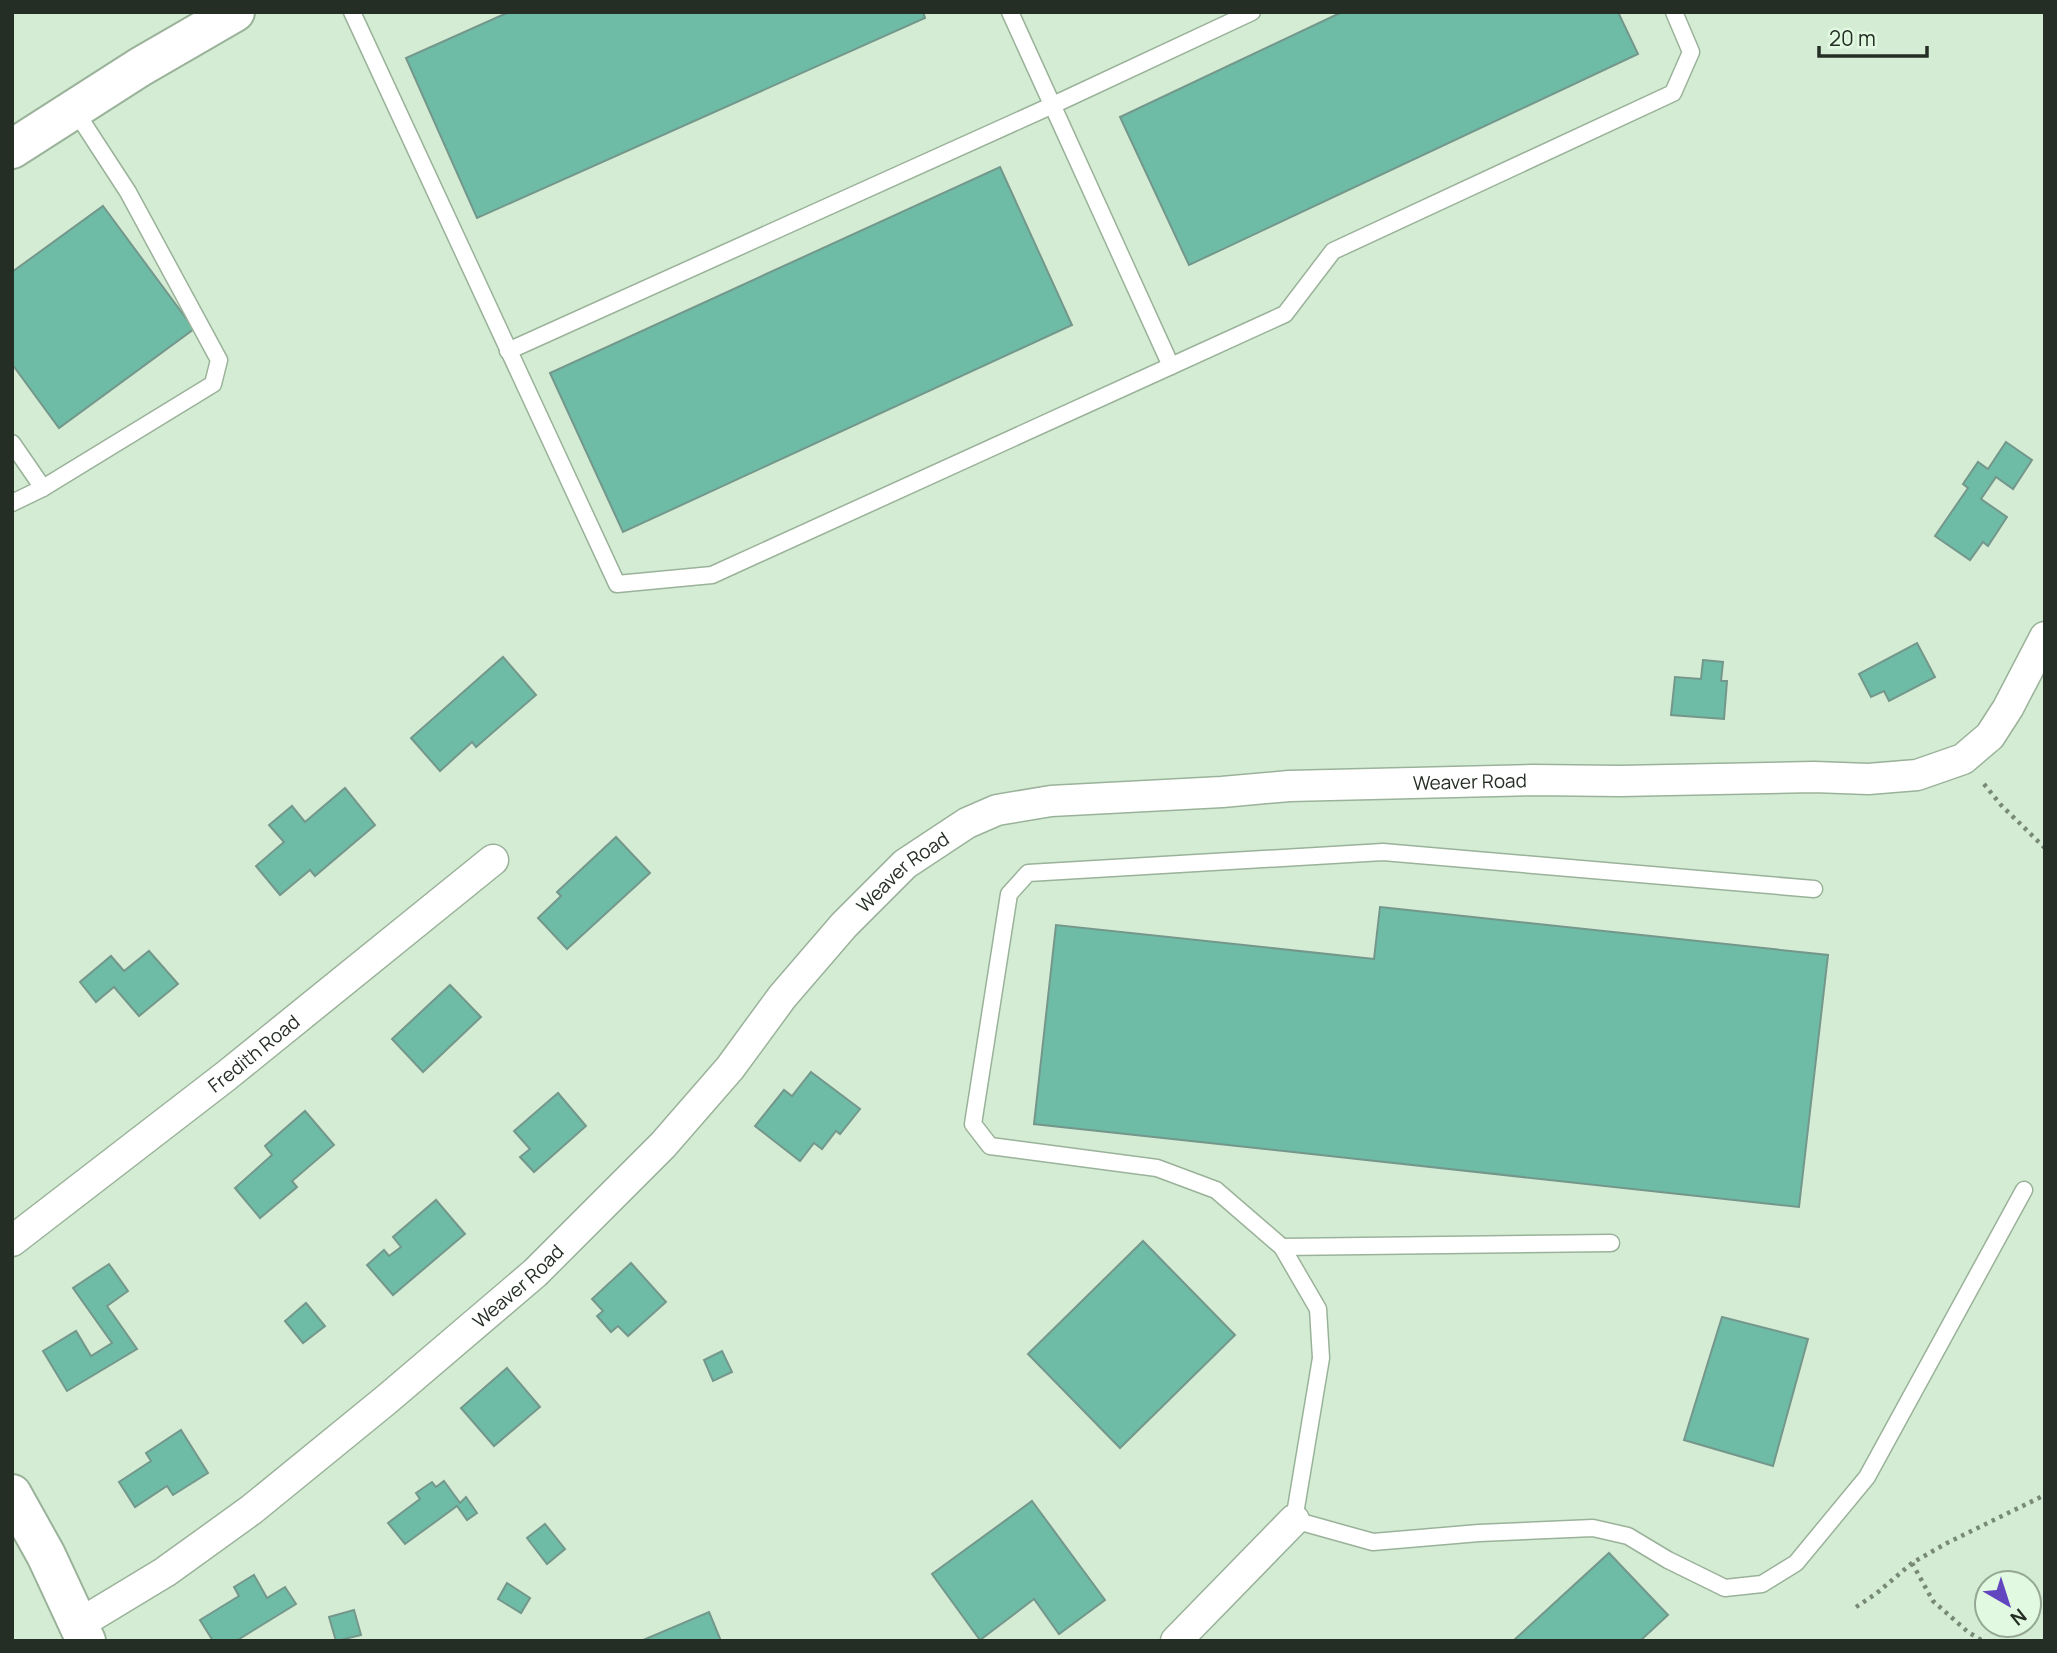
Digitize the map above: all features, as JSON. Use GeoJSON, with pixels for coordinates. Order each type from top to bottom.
{"type":"FeatureCollection","features":[{"type":"Feature","properties":{"kind":"street"},"geometry":{"type":"LineString","coordinates":[[12,149],[140,67],[235,12]]}},
{"type":"Feature","properties":{"kind":"street","name":"Weaver Road"},"geometry":{"type":"LineString","coordinates":[[83,1633],[251,1510],[535,1273],[663,1145],[730,1068],[782,997],[844,925],[905,864],[967,824],[998,810],[1051,801],[1289,786],[1532,780],[1814,777],[1868,779],[1917,775],[1963,759],[1990,736],[2008,708],[2045,636]]}},
{"type":"Feature","properties":{"kind":"street","name":"Fredith Road"},"geometry":{"type":"LineString","coordinates":[[12,1241],[226,1076],[492,860]]}},
{"type":"Feature","properties":{"kind":"street"},"geometry":{"type":"LineString","coordinates":[[12,1494],[46,1555],[83,1633]]}},
{"type":"Feature","properties":{"kind":"street"},"geometry":{"type":"LineString","coordinates":[[1175,1641],[1294,1520]]}},
{"type":"Feature","properties":{"kind":"lane"},"geometry":{"type":"LineString","coordinates":[[352,12],[617,584],[712,575],[1285,314],[1333,251],[1673,93],[1691,52],[1674,12]]}},
{"type":"Feature","properties":{"kind":"lane"},"geometry":{"type":"LineString","coordinates":[[1010,12],[1171,366]]}},
{"type":"Feature","properties":{"kind":"lane"},"geometry":{"type":"LineString","coordinates":[[508,351],[1053,105],[1251,12]]}},
{"type":"Feature","properties":{"kind":"lane"},"geometry":{"type":"LineString","coordinates":[[12,503],[43,488],[213,384],[219,360],[128,192],[74,109]]}},
{"type":"Feature","properties":{"kind":"lane"},"geometry":{"type":"LineString","coordinates":[[12,443],[43,488]]}},
{"type":"Feature","properties":{"kind":"lane"},"geometry":{"type":"LineString","coordinates":[[1814,889],[1383,852],[1028,873],[1009,894],[972,1124],[990,1146],[1157,1168],[1216,1190],[1282,1247],[1318,1309],[1321,1358],[1294,1520],[1373,1542],[1593,1528],[1628,1536],[1668,1560],[1725,1588],[1762,1584],[1796,1563],[1867,1477],[2024,1190]]}},
{"type":"Feature","properties":{"kind":"lane"},"geometry":{"type":"LineString","coordinates":[[1282,1247],[1611,1243]]}},
{"type":"Feature","properties":{"kind":"path"},"geometry":{"type":"LineString","coordinates":[[1963,759],[2001,805],[2045,848]]}},
{"type":"Feature","properties":{"kind":"path"},"geometry":{"type":"LineString","coordinates":[[1856,1606],[1877,1594],[1912,1563],[2045,1495]]}},
{"type":"Feature","properties":{"kind":"path"},"geometry":{"type":"LineString","coordinates":[[1912,1563],[1933,1601],[1968,1632],[1983,1641]]}},
{"type":"Feature","properties":{"kind":"building"},"geometry":{"type":"Polygon","coordinates":[[[509,12],[923,12],[925,18],[477,218],[406,58],[509,12]]]}},
{"type":"Feature","properties":{"kind":"building"},"geometry":{"type":"Polygon","coordinates":[[[1342,12],[1618,12],[1638,54],[1189,265],[1120,117],[1342,12]]]}},
{"type":"Feature","properties":{"kind":"building"},"geometry":{"type":"Polygon","coordinates":[[[1000,167],[1072,325],[623,532],[550,373],[1000,167]]]}},
{"type":"Feature","properties":{"kind":"building"},"geometry":{"type":"Polygon","coordinates":[[[103,206],[194,329],[59,428],[12,364],[12,272],[103,206]]]}},
{"type":"Feature","properties":{"kind":"building"},"geometry":{"type":"Polygon","coordinates":[[[2006,442],[2032,460],[2013,489],[1996,477],[1981,499],[2007,517],[1988,546],[1983,542],[1970,560],[1935,536],[1968,488],[1963,484],[1978,462],[1988,469],[2006,442]]]}},
{"type":"Feature","properties":{"kind":"building"},"geometry":{"type":"Polygon","coordinates":[[[1917,643],[1935,677],[1889,701],[1884,691],[1871,697],[1859,674],[1917,643]]]}},
{"type":"Feature","properties":{"kind":"building"},"geometry":{"type":"Polygon","coordinates":[[[503,657],[536,695],[476,747],[472,742],[440,771],[411,738],[503,657]]]}},
{"type":"Feature","properties":{"kind":"building"},"geometry":{"type":"Polygon","coordinates":[[[1703,660],[1723,662],[1721,681],[1727,681],[1724,719],[1671,715],[1675,677],[1701,679],[1703,660]]]}},
{"type":"Feature","properties":{"kind":"building"},"geometry":{"type":"Polygon","coordinates":[[[345,788],[375,825],[315,876],[310,870],[280,895],[256,866],[284,842],[269,825],[292,806],[305,822],[345,788]]]}},
{"type":"Feature","properties":{"kind":"building"},"geometry":{"type":"Polygon","coordinates":[[[616,837],[650,873],[567,949],[538,918],[561,896],[557,892],[616,837]]]}},
{"type":"Feature","properties":{"kind":"building"},"geometry":{"type":"Polygon","coordinates":[[[1380,907],[1828,955],[1799,1207],[1034,1124],[1056,925],[1374,959],[1380,907]]]}},
{"type":"Feature","properties":{"kind":"building"},"geometry":{"type":"Polygon","coordinates":[[[149,951],[178,984],[139,1016],[114,987],[96,1002],[80,982],[111,956],[124,971],[149,951]]]}},
{"type":"Feature","properties":{"kind":"building"},"geometry":{"type":"Polygon","coordinates":[[[450,985],[481,1017],[423,1072],[392,1039],[450,985]]]}},
{"type":"Feature","properties":{"kind":"building"},"geometry":{"type":"Polygon","coordinates":[[[811,1072],[860,1109],[840,1134],[836,1131],[822,1149],[814,1143],[800,1161],[755,1126],[784,1090],[792,1096],[811,1072]]]}},
{"type":"Feature","properties":{"kind":"building"},"geometry":{"type":"Polygon","coordinates":[[[558,1093],[586,1126],[534,1172],[520,1157],[530,1149],[514,1131],[558,1093]]]}},
{"type":"Feature","properties":{"kind":"building"},"geometry":{"type":"Polygon","coordinates":[[[305,1111],[334,1145],[292,1181],[297,1187],[260,1218],[235,1188],[272,1155],[265,1146],[305,1111]]]}},
{"type":"Feature","properties":{"kind":"building"},"geometry":{"type":"Polygon","coordinates":[[[436,1200],[465,1234],[393,1295],[367,1265],[384,1250],[389,1256],[401,1247],[393,1237],[436,1200]]]}},
{"type":"Feature","properties":{"kind":"building"},"geometry":{"type":"Polygon","coordinates":[[[1143,1241],[1235,1335],[1120,1448],[1028,1354],[1143,1241]]]}},
{"type":"Feature","properties":{"kind":"building"},"geometry":{"type":"Polygon","coordinates":[[[631,1263],[666,1302],[628,1336],[618,1326],[611,1332],[597,1316],[603,1311],[592,1299],[631,1263]]]}},
{"type":"Feature","properties":{"kind":"building"},"geometry":{"type":"Polygon","coordinates":[[[109,1264],[128,1291],[107,1306],[137,1349],[67,1391],[43,1351],[76,1331],[91,1356],[112,1343],[73,1288],[109,1264]]]}},
{"type":"Feature","properties":{"kind":"building"},"geometry":{"type":"Polygon","coordinates":[[[306,1303],[325,1326],[303,1343],[285,1321],[306,1303]]]}},
{"type":"Feature","properties":{"kind":"building"},"geometry":{"type":"Polygon","coordinates":[[[1722,1317],[1808,1339],[1773,1466],[1684,1440],[1722,1317]]]}},
{"type":"Feature","properties":{"kind":"building"},"geometry":{"type":"Polygon","coordinates":[[[722,1351],[732,1372],[713,1381],[704,1360],[722,1351]]]}},
{"type":"Feature","properties":{"kind":"building"},"geometry":{"type":"Polygon","coordinates":[[[507,1368],[540,1407],[494,1446],[461,1408],[507,1368]]]}},
{"type":"Feature","properties":{"kind":"building"},"geometry":{"type":"Polygon","coordinates":[[[181,1430],[208,1473],[173,1495],[167,1486],[135,1507],[119,1482],[151,1461],[146,1453],[181,1430]]]}},
{"type":"Feature","properties":{"kind":"building"},"geometry":{"type":"Polygon","coordinates":[[[444,1481],[460,1503],[466,1497],[477,1513],[467,1520],[457,1506],[405,1544],[388,1523],[420,1499],[416,1493],[432,1482],[436,1487],[444,1481]]]}},
{"type":"Feature","properties":{"kind":"building"},"geometry":{"type":"Polygon","coordinates":[[[1032,1501],[1105,1600],[1059,1634],[1034,1599],[980,1640],[932,1574],[1032,1501]]]}},
{"type":"Feature","properties":{"kind":"building"},"geometry":{"type":"Polygon","coordinates":[[[545,1524],[565,1549],[547,1564],[527,1538],[545,1524]]]}},
{"type":"Feature","properties":{"kind":"building"},"geometry":{"type":"Polygon","coordinates":[[[1609,1553],[1668,1615],[1640,1641],[1513,1641],[1609,1553]]]}},
{"type":"Feature","properties":{"kind":"building"},"geometry":{"type":"Polygon","coordinates":[[[254,1575],[267,1598],[285,1587],[296,1604],[236,1641],[213,1641],[200,1620],[239,1596],[234,1587],[254,1575]]]}},
{"type":"Feature","properties":{"kind":"building"},"geometry":{"type":"Polygon","coordinates":[[[507,1583],[530,1598],[521,1613],[498,1599],[507,1583]]]}},
{"type":"Feature","properties":{"kind":"building"},"geometry":{"type":"Polygon","coordinates":[[[354,1610],[361,1635],[336,1641],[329,1617],[354,1610]]]}},
{"type":"Feature","properties":{"kind":"building"},"geometry":{"type":"Polygon","coordinates":[[[709,1612],[721,1641],[641,1641],[709,1612]]]}}]}
